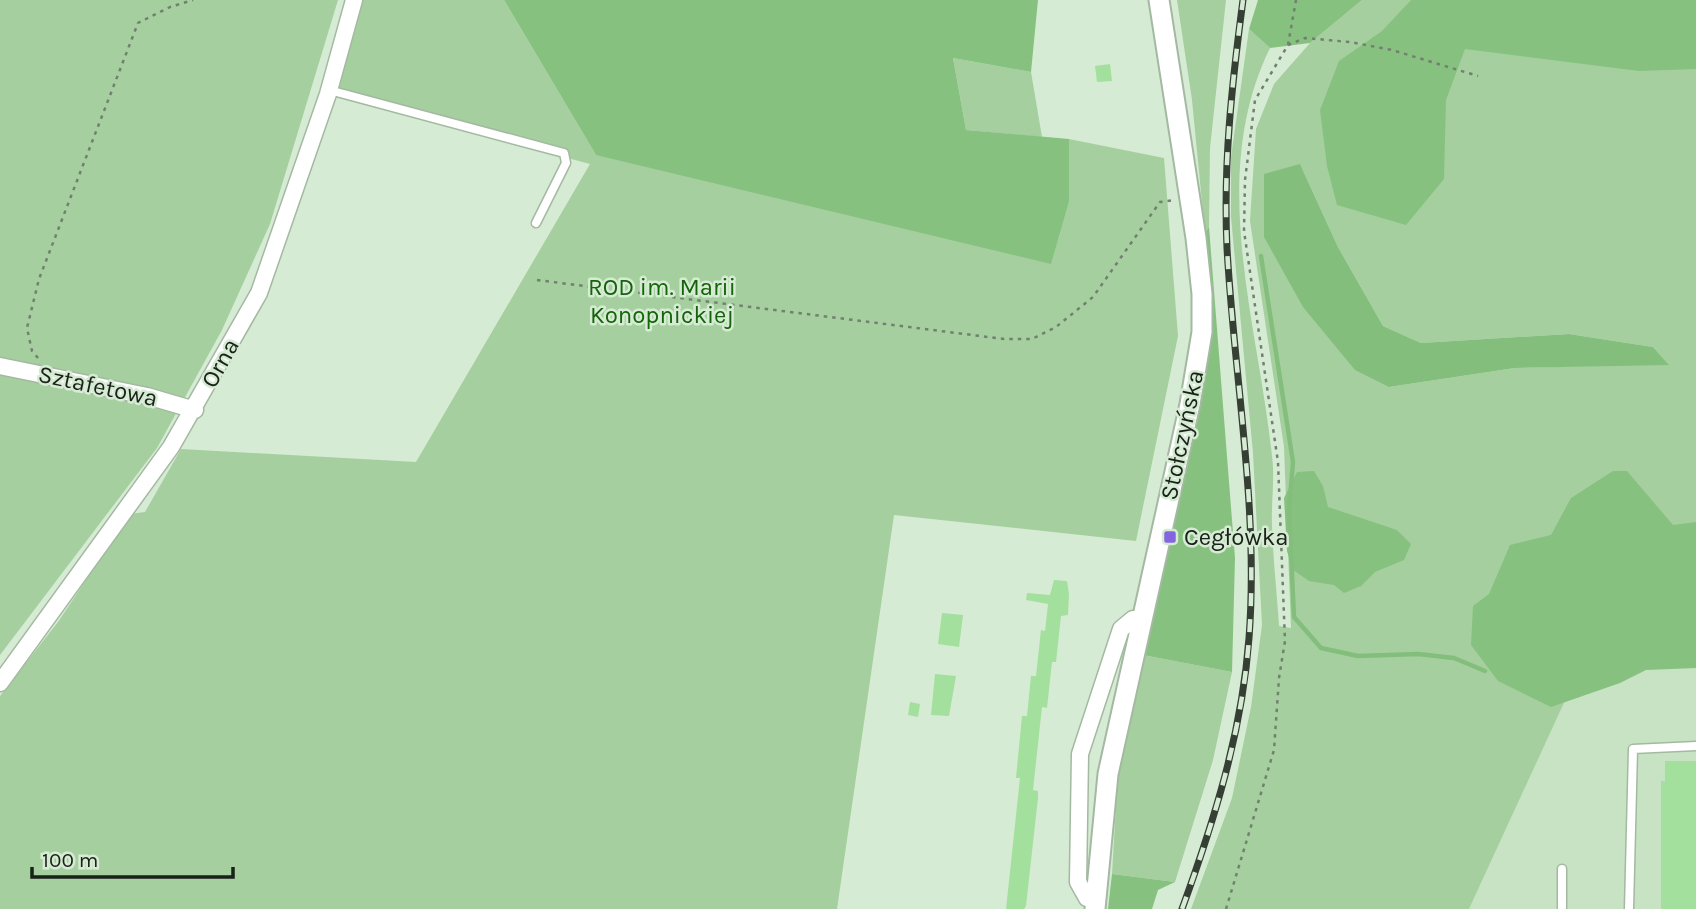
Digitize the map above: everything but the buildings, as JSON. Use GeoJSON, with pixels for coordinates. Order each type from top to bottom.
{"type":"FeatureCollection","features":[{"type":"Feature","properties":{"kind":"street","name":"Orna"},"geometry":{"type":"LineString","coordinates":[[0,683],[137,496],[195,410],[259,293],[329,90],[354,0]]}},
{"type":"Feature","properties":{"kind":"street","name":"Stołczyńska"},"geometry":{"type":"LineString","coordinates":[[1095,904],[1108,774],[1190,404],[1202,319],[1195,237],[1159,0]]}},
{"type":"Feature","properties":{"kind":"street","name":"Sztafetowa"},"geometry":{"type":"LineString","coordinates":[[0,366],[55,376],[195,410]]}},
{"type":"Feature","properties":{"kind":"street"},"geometry":{"type":"LineString","coordinates":[[1095,904],[1087,898],[1078,882],[1080,754],[1121,629],[1133,619],[1141,620]]}},
{"type":"Feature","properties":{"kind":"lane"},"geometry":{"type":"LineString","coordinates":[[329,90],[564,153],[566,163],[536,223]]}},
{"type":"Feature","properties":{"kind":"lane"},"geometry":{"type":"LineString","coordinates":[[1629,909],[1633,749],[1696,746]]}},
{"type":"Feature","properties":{"kind":"lane"},"geometry":{"type":"LineString","coordinates":[[1562,869],[1562,909]]}},
{"type":"Feature","properties":{"kind":"path"},"geometry":{"type":"LineString","coordinates":[[55,376],[32,351],[27,328],[39,279],[138,23],[170,6],[193,0]]}},
{"type":"Feature","properties":{"kind":"path"},"geometry":{"type":"LineString","coordinates":[[1226,909],[1274,750],[1279,678],[1285,641],[1278,463],[1244,231],[1245,180],[1255,100],[1288,45],[1296,0]]}},
{"type":"Feature","properties":{"kind":"path"},"geometry":{"type":"LineString","coordinates":[[1288,45],[1305,38],[1350,42],[1392,50],[1478,76]]}},
{"type":"Feature","properties":{"kind":"path"},"geometry":{"type":"LineString","coordinates":[[537,280],[1004,339],[1032,339],[1056,327],[1093,297],[1160,202],[1168,201]]}},
{"type":"Feature","properties":{"kind":"shaded area"},"geometry":{"type":"Polygon","coordinates":[[[504,0],[1038,0],[1031,72],[953,58],[966,130],[1069,139],[1069,201],[1051,264],[596,155],[504,0]]]}},
{"type":"Feature","properties":{"kind":"shaded area"},"geometry":{"type":"Polygon","coordinates":[[[1258,0],[1362,0],[1310,43],[1270,48],[1249,29],[1258,0]]]}},
{"type":"Feature","properties":{"kind":"shaded area"},"geometry":{"type":"Polygon","coordinates":[[[1411,0],[1696,0],[1696,69],[1639,71],[1465,49],[1446,100],[1444,179],[1406,225],[1337,205],[1327,166],[1320,110],[1339,61],[1382,31],[1411,0]]]}},
{"type":"Feature","properties":{"kind":"shaded area"},"geometry":{"type":"Polygon","coordinates":[[[1300,164],[1338,247],[1383,326],[1421,343],[1569,334],[1653,347],[1669,365],[1515,368],[1389,387],[1355,370],[1303,307],[1264,237],[1264,174],[1300,164]]]}},
{"type":"Feature","properties":{"kind":"shaded area"},"geometry":{"type":"Polygon","coordinates":[[[1209,227],[1235,558],[1232,672],[1143,655],[1211,307],[1205,233],[1209,227]]]}},
{"type":"Feature","properties":{"kind":"shaded area"},"geometry":{"type":"Polygon","coordinates":[[[1314,471],[1323,486],[1328,507],[1397,530],[1411,544],[1404,560],[1375,572],[1361,586],[1344,593],[1334,585],[1309,581],[1293,570],[1287,551],[1284,498],[1297,472],[1314,471]]]}},
{"type":"Feature","properties":{"kind":"shaded area"},"geometry":{"type":"Polygon","coordinates":[[[1613,471],[1627,471],[1673,525],[1696,522],[1696,668],[1646,670],[1620,683],[1551,707],[1498,681],[1471,645],[1473,606],[1489,594],[1510,545],[1551,535],[1571,498],[1613,471]]]}},
{"type":"Feature","properties":{"kind":"shaded area"},"geometry":{"type":"Polygon","coordinates":[[[1696,662],[1696,909],[1469,909],[1581,666],[1696,662]]]}},
{"type":"Feature","properties":{"kind":"shaded area"},"geometry":{"type":"Polygon","coordinates":[[[1112,874],[1175,882],[1158,890],[1152,909],[1108,909],[1112,874]]]}},
{"type":"Feature","properties":{"kind":"green space"},"geometry":{"type":"Polygon","coordinates":[[[0,0],[338,0],[270,224],[222,330],[157,448],[0,655],[0,0]]]}},
{"type":"Feature","properties":{"kind":"green space","name":"ROD im. Marii Konopnickiej"},"geometry":{"type":"Polygon","coordinates":[[[355,0],[504,0],[596,155],[1069,201],[1069,139],[1164,158],[1178,336],[1136,541],[894,515],[837,909],[0,909],[0,696],[58,622],[130,514],[145,512],[181,449],[416,462],[590,164],[334,95],[355,0]]]}},
{"type":"Feature","properties":{"kind":"green space"},"geometry":{"type":"Polygon","coordinates":[[[1177,0],[1226,0],[1210,148],[1209,227],[1205,233],[1192,100],[1177,0]]]}},
{"type":"Feature","properties":{"kind":"green space"},"geometry":{"type":"Polygon","coordinates":[[[1362,0],[1696,0],[1696,668],[1581,666],[1469,909],[1191,909],[1232,798],[1251,707],[1262,625],[1253,453],[1231,217],[1231,157],[1249,29],[1270,48],[1251,97],[1242,147],[1239,198],[1242,250],[1272,456],[1272,517],[1279,626],[1291,628],[1284,447],[1250,221],[1256,129],[1274,84],[1310,43],[1362,0]],[[1300,164],[1389,387],[1515,368],[1668,364],[1653,347],[1569,334],[1421,343],[1383,326],[1338,247],[1300,164]]]}},
{"type":"Feature","properties":{"kind":"green space"},"geometry":{"type":"Polygon","coordinates":[[[953,58],[1031,72],[1042,137],[966,130],[953,58]]]}},
{"type":"Feature","properties":{"kind":"green space"},"geometry":{"type":"Polygon","coordinates":[[[1143,655],[1232,672],[1213,760],[1175,882],[1112,874],[1118,772],[1143,655]]]}},
{"type":"Feature","properties":{"kind":"waterway"},"geometry":{"type":"LineString","coordinates":[[1261,256],[1293,462],[1289,511],[1294,617],[1321,648],[1358,656],[1418,654],[1454,658],[1485,671]]}},
{"type":"Feature","properties":{"kind":"railway"},"geometry":{"type":"LineString","coordinates":[[1182,909],[1225,776],[1240,708],[1249,638],[1251,540],[1230,296],[1226,217],[1229,124],[1243,0]]}},
{"type":"Feature","properties":{"kind":"place","name":"Cegłówka"},"geometry":{"type":"Point","coordinates":[1170,537]}}]}
